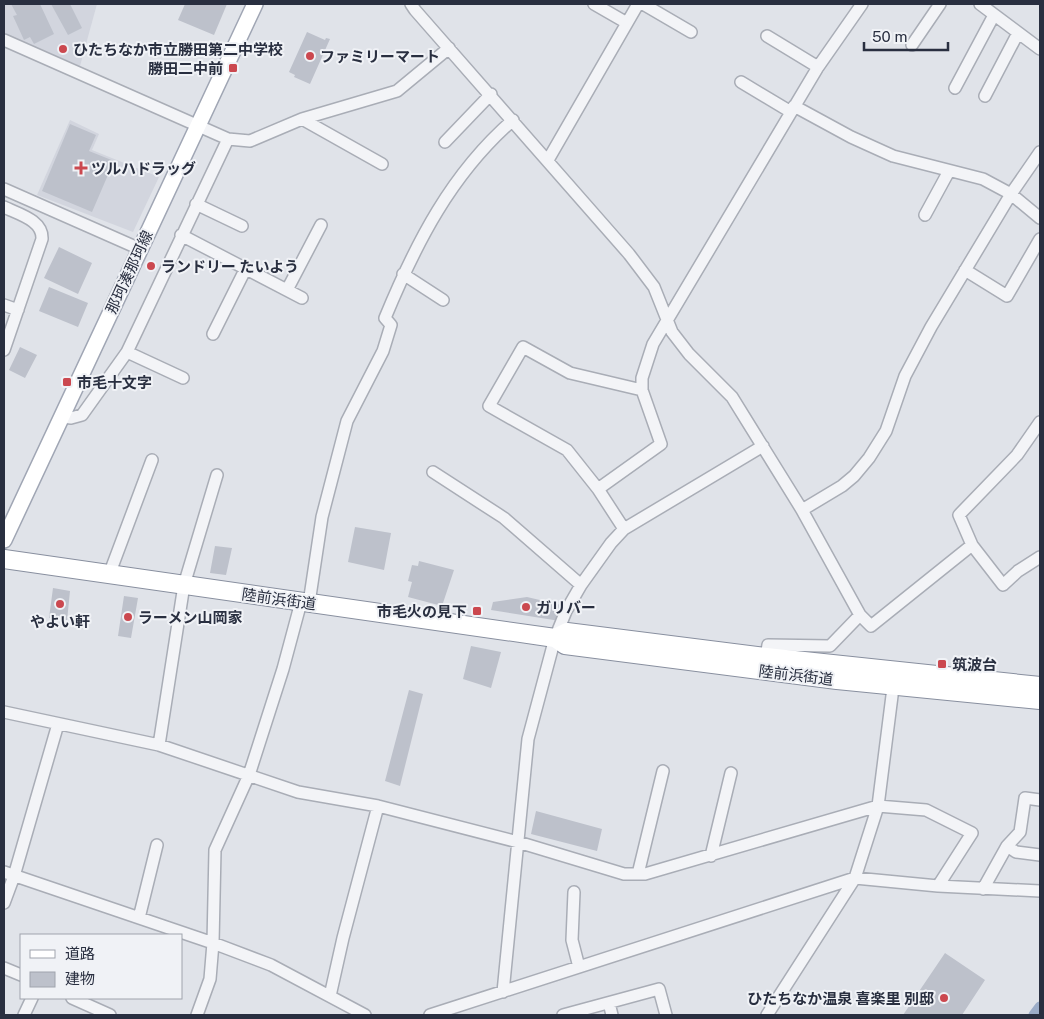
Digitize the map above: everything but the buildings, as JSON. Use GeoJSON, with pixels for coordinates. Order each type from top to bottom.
{"type":"FeatureCollection","features":[{"type":"Feature","properties":{"kind":"highway","name":"陸前浜街道"},"geometry":{"type":"LineString","coordinates":[[4,559],[555,638],[565,644],[764,671],[1040,686]]}},
{"type":"Feature","properties":{"kind":"highway","name":"陸前浜街道"},"geometry":{"type":"LineString","coordinates":[[555,638],[567,632],[766,657],[1040,700]]}},
{"type":"Feature","properties":{"kind":"main road","name":"那珂湊那珂線"},"geometry":{"type":"LineString","coordinates":[[4,540],[254,4]]}},
{"type":"Feature","properties":{"kind":"street"},"geometry":{"type":"LineString","coordinates":[[594,4],[627,23]]}},
{"type":"Feature","properties":{"kind":"street"},"geometry":{"type":"LineString","coordinates":[[548,160],[638,4]]}},
{"type":"Feature","properties":{"kind":"street"},"geometry":{"type":"LineString","coordinates":[[643,4],[691,32]]}},
{"type":"Feature","properties":{"kind":"street"},"geometry":{"type":"LineString","coordinates":[[598,489],[661,444],[642,390],[642,378],[653,344],[792,109],[818,67],[862,4]]}},
{"type":"Feature","properties":{"kind":"street"},"geometry":{"type":"LineString","coordinates":[[912,45],[940,4]]}},
{"type":"Feature","properties":{"kind":"street"},"geometry":{"type":"LineString","coordinates":[[980,4],[1040,49]]}},
{"type":"Feature","properties":{"kind":"street"},"geometry":{"type":"LineString","coordinates":[[415,6],[449,48],[629,254],[654,287],[672,332],[689,354],[732,398],[802,510],[860,615],[871,626],[972,545]]}},
{"type":"Feature","properties":{"kind":"street"},"geometry":{"type":"LineString","coordinates":[[955,88],[994,15]]}},
{"type":"Feature","properties":{"kind":"street"},"geometry":{"type":"LineString","coordinates":[[985,96],[1018,32]]}},
{"type":"Feature","properties":{"kind":"street"},"geometry":{"type":"LineString","coordinates":[[768,36],[818,67]]}},
{"type":"Feature","properties":{"kind":"street"},"geometry":{"type":"LineString","coordinates":[[4,40],[228,139],[250,141],[302,119],[397,91],[449,48]]}},
{"type":"Feature","properties":{"kind":"street"},"geometry":{"type":"LineString","coordinates":[[741,82],[792,109],[893,156],[983,179],[1011,194],[1040,218]]}},
{"type":"Feature","properties":{"kind":"street"},"geometry":{"type":"LineString","coordinates":[[445,142],[491,94]]}},
{"type":"Feature","properties":{"kind":"street"},"geometry":{"type":"LineString","coordinates":[[302,119],[382,164]]}},
{"type":"Feature","properties":{"kind":"street"},"geometry":{"type":"LineString","coordinates":[[197,1015],[210,979],[213,943],[215,850],[249,775],[305,602],[322,517],[347,421],[383,351],[391,325],[385,318],[403,274],[426,231],[463,171],[496,135],[513,120]]}},
{"type":"Feature","properties":{"kind":"street"},"geometry":{"type":"LineString","coordinates":[[62,417],[71,418],[82,415],[127,352],[228,139]]}},
{"type":"Feature","properties":{"kind":"street"},"geometry":{"type":"LineString","coordinates":[[802,510],[842,486],[854,476],[869,458],[886,431],[905,376],[931,327],[1011,194],[1040,152]]}},
{"type":"Feature","properties":{"kind":"street"},"geometry":{"type":"LineString","coordinates":[[925,215],[949,171]]}},
{"type":"Feature","properties":{"kind":"street"},"geometry":{"type":"LineString","coordinates":[[4,189],[140,249]]}},
{"type":"Feature","properties":{"kind":"street"},"geometry":{"type":"LineString","coordinates":[[17,213],[24,198]]}},
{"type":"Feature","properties":{"kind":"street"},"geometry":{"type":"LineString","coordinates":[[196,204],[242,226]]}},
{"type":"Feature","properties":{"kind":"street"},"geometry":{"type":"LineString","coordinates":[[4,209],[34,221],[42,234],[42,239],[4,350]]}},
{"type":"Feature","properties":{"kind":"street"},"geometry":{"type":"LineString","coordinates":[[287,290],[321,225]]}},
{"type":"Feature","properties":{"kind":"street"},"geometry":{"type":"LineString","coordinates":[[182,235],[302,298]]}},
{"type":"Feature","properties":{"kind":"street"},"geometry":{"type":"LineString","coordinates":[[966,270],[1007,296],[1040,239]]}},
{"type":"Feature","properties":{"kind":"street"},"geometry":{"type":"LineString","coordinates":[[213,334],[246,268]]}},
{"type":"Feature","properties":{"kind":"street"},"geometry":{"type":"LineString","coordinates":[[403,274],[443,300]]}},
{"type":"Feature","properties":{"kind":"street"},"geometry":{"type":"LineString","coordinates":[[4,305],[18,310]]}},
{"type":"Feature","properties":{"kind":"street"},"geometry":{"type":"LineString","coordinates":[[624,529],[598,489],[567,450],[489,406],[523,347],[570,372],[642,390]]}},
{"type":"Feature","properties":{"kind":"street"},"geometry":{"type":"LineString","coordinates":[[127,352],[183,378]]}},
{"type":"Feature","properties":{"kind":"street"},"geometry":{"type":"LineString","coordinates":[[1040,422],[1017,455],[959,515],[972,545],[1003,585],[1018,571],[1040,557]]}},
{"type":"Feature","properties":{"kind":"street"},"geometry":{"type":"LineString","coordinates":[[503,992],[528,738],[555,638],[566,611],[581,585],[611,543],[624,529],[763,446]]}},
{"type":"Feature","properties":{"kind":"street"},"geometry":{"type":"LineString","coordinates":[[109,575],[152,460]]}},
{"type":"Feature","properties":{"kind":"street"},"geometry":{"type":"LineString","coordinates":[[433,472],[504,518],[581,585]]}},
{"type":"Feature","properties":{"kind":"street"},"geometry":{"type":"LineString","coordinates":[[159,745],[184,585],[217,475]]}},
{"type":"Feature","properties":{"kind":"street"},"geometry":{"type":"LineString","coordinates":[[766,657],[768,645],[830,646],[860,615]]}},
{"type":"Feature","properties":{"kind":"street"},"geometry":{"type":"LineString","coordinates":[[766,1015],[855,878],[878,806],[894,678]]}},
{"type":"Feature","properties":{"kind":"street"},"geometry":{"type":"LineString","coordinates":[[4,712],[159,745],[298,792],[378,806],[518,842],[624,874],[645,874],[878,806],[926,810],[972,834],[938,886]]}},
{"type":"Feature","properties":{"kind":"street"},"geometry":{"type":"LineString","coordinates":[[4,903],[9,874],[58,724]]}},
{"type":"Feature","properties":{"kind":"street"},"geometry":{"type":"LineString","coordinates":[[638,874],[664,771]]}},
{"type":"Feature","properties":{"kind":"street"},"geometry":{"type":"LineString","coordinates":[[710,856],[731,773]]}},
{"type":"Feature","properties":{"kind":"street"},"geometry":{"type":"LineString","coordinates":[[983,889],[1007,846],[1020,832],[1024,798],[1040,800]]}},
{"type":"Feature","properties":{"kind":"street"},"geometry":{"type":"LineString","coordinates":[[330,996],[343,938],[378,806]]}},
{"type":"Feature","properties":{"kind":"street"},"geometry":{"type":"LineString","coordinates":[[139,918],[157,845]]}},
{"type":"Feature","properties":{"kind":"street"},"geometry":{"type":"LineString","coordinates":[[1007,846],[1016,852],[1040,855]]}},
{"type":"Feature","properties":{"kind":"street"},"geometry":{"type":"LineString","coordinates":[[9,874],[213,943],[271,965],[365,1015]]}},
{"type":"Feature","properties":{"kind":"street"},"geometry":{"type":"LineString","coordinates":[[434,1015],[855,878],[938,886],[1040,891]]}},
{"type":"Feature","properties":{"kind":"street"},"geometry":{"type":"LineString","coordinates":[[574,892],[572,940],[579,967]]}},
{"type":"Feature","properties":{"kind":"street"},"geometry":{"type":"LineString","coordinates":[[4,968],[20,975]]}},
{"type":"Feature","properties":{"kind":"street"},"geometry":{"type":"LineString","coordinates":[[563,1015],[659,989],[666,1015]]}},
{"type":"Feature","properties":{"kind":"street"},"geometry":{"type":"LineString","coordinates":[[24,1015],[32,999]]}},
{"type":"Feature","properties":{"kind":"street"},"geometry":{"type":"LineString","coordinates":[[74,999],[110,1015]]}},
{"type":"Feature","properties":{"kind":"street"},"geometry":{"type":"LineString","coordinates":[[609,1003],[612,1015]]}},
{"type":"Feature","properties":{"kind":"shaded area","name":"ひたちなか市立勝田第二中学校"},"geometry":{"type":"Polygon","coordinates":[[[4,4],[97,4],[80,66],[4,33],[4,4]]]}},
{"type":"Feature","properties":{"kind":"shaded area"},"geometry":{"type":"Polygon","coordinates":[[[70,120],[99,134],[92,150],[159,177],[133,232],[37,195],[70,120]]]}},
{"type":"Feature","properties":{"kind":"waterway"},"geometry":{"type":"LineString","coordinates":[[1034,1015],[1040,1007]]}},
{"type":"Feature","properties":{"kind":"place","name":"ひたちなか市立勝田第二中学校"},"geometry":{"type":"Point","coordinates":[63,49]}},
{"type":"Feature","properties":{"kind":"place","name":"ファミリーマート"},"geometry":{"type":"Point","coordinates":[310,56]}},
{"type":"Feature","properties":{"kind":"place","name":"勝田二中前"},"geometry":{"type":"Point","coordinates":[233,68]}},
{"type":"Feature","properties":{"kind":"place","name":"ツルハドラッグ"},"geometry":{"type":"Point","coordinates":[81,168]}},
{"type":"Feature","properties":{"kind":"place","name":"ランドリー たいよう"},"geometry":{"type":"Point","coordinates":[151,266]}},
{"type":"Feature","properties":{"kind":"place","name":"市毛十文字"},"geometry":{"type":"Point","coordinates":[67,382]}},
{"type":"Feature","properties":{"kind":"place","name":"やよい軒"},"geometry":{"type":"Point","coordinates":[60,604]}},
{"type":"Feature","properties":{"kind":"place","name":"ガリバー"},"geometry":{"type":"Point","coordinates":[526,607]}},
{"type":"Feature","properties":{"kind":"place","name":"市毛火の見下"},"geometry":{"type":"Point","coordinates":[477,611]}},
{"type":"Feature","properties":{"kind":"place","name":"ラーメン山岡家"},"geometry":{"type":"Point","coordinates":[128,617]}},
{"type":"Feature","properties":{"kind":"place","name":"筑波台"},"geometry":{"type":"Point","coordinates":[942,664]}},
{"type":"Feature","properties":{"kind":"place","name":"ひたちなか温泉 喜楽里 別邸"},"geometry":{"type":"Point","coordinates":[944,998]}}]}
